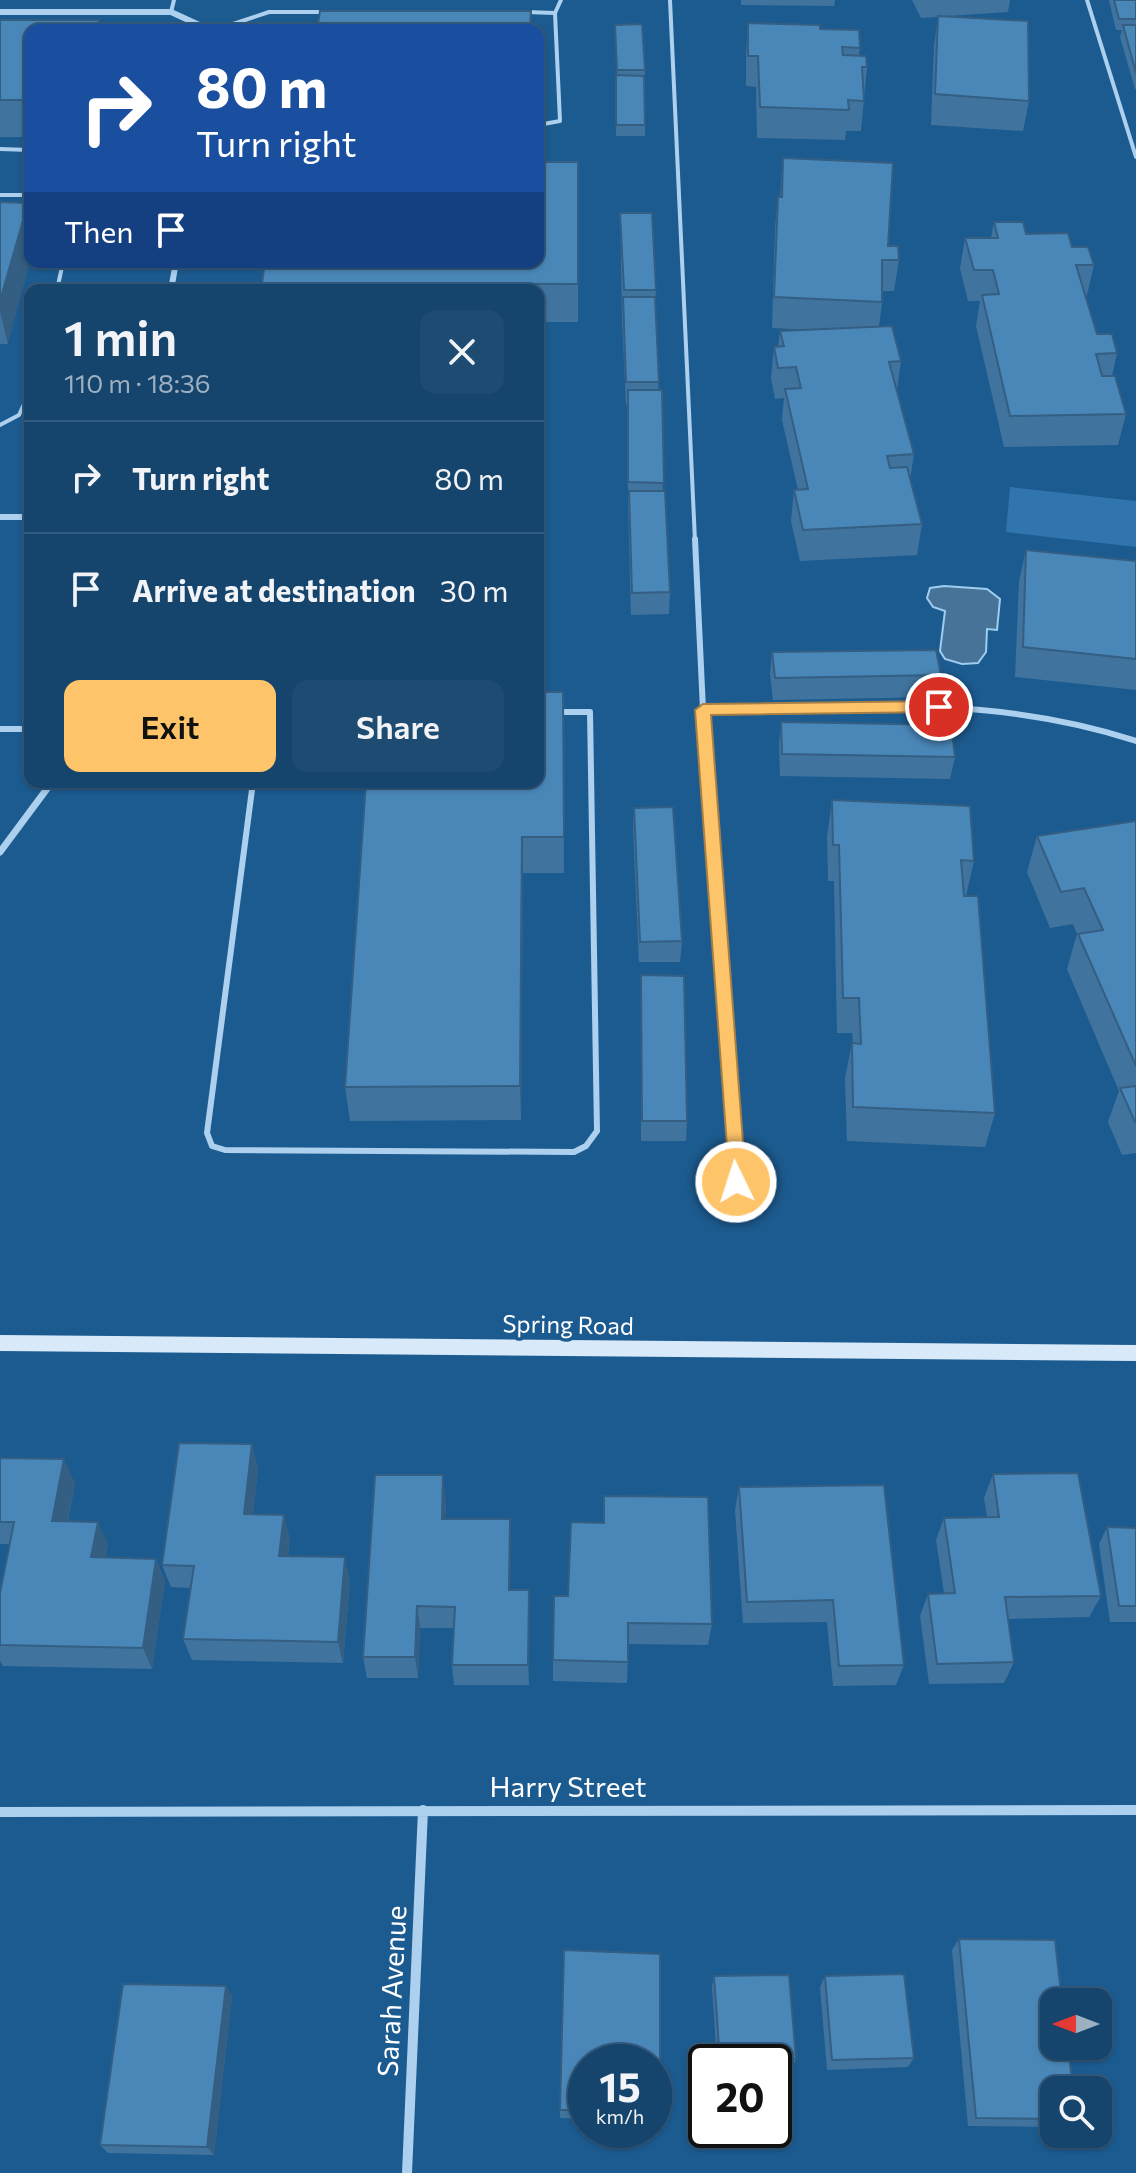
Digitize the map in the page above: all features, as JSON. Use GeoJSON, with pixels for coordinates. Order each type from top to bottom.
{"type":"FeatureCollection","features":[{"type":"Feature","properties":{"kind":"main road","name":"Spring Road"},"geometry":{"type":"LineString","coordinates":[[0,1343],[1136,1353]]}},
{"type":"Feature","properties":{"kind":"street"},"geometry":{"type":"LineString","coordinates":[[0,12],[171,12],[198,24]]}},
{"type":"Feature","properties":{"kind":"street"},"geometry":{"type":"LineString","coordinates":[[0,517],[24,517]]}},
{"type":"Feature","properties":{"kind":"street"},"geometry":{"type":"LineString","coordinates":[[0,852],[48,788]]}},
{"type":"Feature","properties":{"kind":"street","name":"Sarah Avenue"},"geometry":{"type":"LineString","coordinates":[[407,2173],[423,1810]]}},
{"type":"Feature","properties":{"kind":"street","name":"Harry Street"},"geometry":{"type":"LineString","coordinates":[[0,1812],[1136,1810]]}},
{"type":"Feature","properties":{"kind":"lane"},"geometry":{"type":"LineString","coordinates":[[171,12],[174,0]]}},
{"type":"Feature","properties":{"kind":"lane"},"geometry":{"type":"LineString","coordinates":[[269,12],[271,0]]}},
{"type":"Feature","properties":{"kind":"lane"},"geometry":{"type":"LineString","coordinates":[[544,124],[560,121],[555,13],[561,0]]}},
{"type":"Feature","properties":{"kind":"lane"},"geometry":{"type":"LineString","coordinates":[[670,0],[703,710],[736,1182]]}},
{"type":"Feature","properties":{"kind":"lane"},"geometry":{"type":"LineString","coordinates":[[1087,0],[1136,157]]}},
{"type":"Feature","properties":{"kind":"lane"},"geometry":{"type":"LineString","coordinates":[[231,24],[269,12],[332,12]]}},
{"type":"Feature","properties":{"kind":"lane"},"geometry":{"type":"LineString","coordinates":[[523,12],[555,13]]}},
{"type":"Feature","properties":{"kind":"lane"},"geometry":{"type":"LineString","coordinates":[[0,149],[24,150]]}},
{"type":"Feature","properties":{"kind":"lane"},"geometry":{"type":"LineString","coordinates":[[0,195],[24,195]]}},
{"type":"Feature","properties":{"kind":"lane"},"geometry":{"type":"LineString","coordinates":[[0,425],[19,415],[24,404]]}},
{"type":"Feature","properties":{"kind":"lane"},"geometry":{"type":"LineString","coordinates":[[703,710],[969,708],[1060,717],[1136,741]]}},
{"type":"Feature","properties":{"kind":"lane"},"geometry":{"type":"LineString","coordinates":[[252,788],[207,1133],[212,1146],[225,1150],[574,1152],[586,1146],[597,1131],[590,712],[551,712]]}},
{"type":"Feature","properties":{"kind":"lane"},"geometry":{"type":"LineString","coordinates":[[0,729],[24,729]]}},
{"type":"Feature","properties":{"kind":"shaded area"},"geometry":{"type":"Polygon","coordinates":[[[1010,487],[1136,501],[1136,547],[1006,532],[1010,487]]]}},
{"type":"Feature","properties":{"kind":"shaded area"},"geometry":{"type":"Polygon","coordinates":[[[930,588],[987,589],[1000,599],[997,630],[987,629],[986,652],[978,663],[962,664],[945,659],[940,651],[945,611],[933,607],[927,598],[930,588]]]}},
{"type":"Feature","properties":{"kind":"building"},"geometry":{"type":"Polygon","coordinates":[[[1114,0],[1136,0],[1136,19],[1119,19],[1114,0]]]}},
{"type":"Feature","properties":{"kind":"building"},"geometry":{"type":"Polygon","coordinates":[[[320,11],[531,11],[530,24],[318,24],[320,11]]]}},
{"type":"Feature","properties":{"kind":"building"},"geometry":{"type":"Polygon","coordinates":[[[938,16],[1028,21],[1029,101],[935,94],[938,16]]]}},
{"type":"Feature","properties":{"kind":"building"},"geometry":{"type":"Polygon","coordinates":[[[0,20],[99,20],[98,24],[24,24],[24,100],[0,100],[0,20]]]}},
{"type":"Feature","properties":{"kind":"building"},"geometry":{"type":"Polygon","coordinates":[[[748,23],[820,25],[820,29],[859,30],[860,48],[842,47],[843,55],[866,56],[867,67],[862,67],[864,101],[848,100],[849,110],[760,107],[758,56],[748,56],[748,23]]]}},
{"type":"Feature","properties":{"kind":"building"},"geometry":{"type":"Polygon","coordinates":[[[642,24],[645,70],[617,70],[615,25],[642,24]]]}},
{"type":"Feature","properties":{"kind":"building"},"geometry":{"type":"Polygon","coordinates":[[[1123,25],[1136,25],[1136,73],[1123,25]]]}},
{"type":"Feature","properties":{"kind":"building"},"geometry":{"type":"Polygon","coordinates":[[[616,75],[644,76],[645,125],[616,125],[616,75]]]}},
{"type":"Feature","properties":{"kind":"building"},"geometry":{"type":"Polygon","coordinates":[[[783,158],[893,163],[888,246],[898,246],[899,260],[882,260],[882,302],[774,297],[778,197],[782,197],[783,158]]]}},
{"type":"Feature","properties":{"kind":"building"},"geometry":{"type":"Polygon","coordinates":[[[544,162],[578,162],[578,284],[262,283],[264,268],[544,268],[544,162]]]}},
{"type":"Feature","properties":{"kind":"building"},"geometry":{"type":"Polygon","coordinates":[[[0,202],[24,203],[24,217],[0,301],[0,202]]]}},
{"type":"Feature","properties":{"kind":"building"},"geometry":{"type":"Polygon","coordinates":[[[620,213],[652,213],[656,290],[624,290],[620,213]]]}},
{"type":"Feature","properties":{"kind":"building"},"geometry":{"type":"Polygon","coordinates":[[[994,222],[1023,222],[1026,234],[1068,233],[1072,247],[1088,247],[1094,265],[1076,265],[1097,334],[1112,334],[1117,353],[1096,354],[1102,376],[1115,376],[1126,414],[1010,416],[982,295],[999,294],[993,270],[974,270],[965,238],[998,238],[994,222]]]}},
{"type":"Feature","properties":{"kind":"building"},"geometry":{"type":"Polygon","coordinates":[[[623,297],[655,297],[659,382],[626,382],[623,297]]]}},
{"type":"Feature","properties":{"kind":"building"},"geometry":{"type":"Polygon","coordinates":[[[892,326],[901,361],[889,362],[914,454],[887,456],[890,468],[907,467],[922,524],[803,530],[794,490],[808,489],[785,389],[801,388],[796,367],[778,368],[774,347],[784,346],[780,331],[892,326]]]}},
{"type":"Feature","properties":{"kind":"building"},"geometry":{"type":"Polygon","coordinates":[[[628,390],[662,390],[664,483],[628,482],[628,390]]]}},
{"type":"Feature","properties":{"kind":"building"},"geometry":{"type":"Polygon","coordinates":[[[629,491],[665,491],[670,592],[632,593],[629,491]]]}},
{"type":"Feature","properties":{"kind":"building"},"geometry":{"type":"Polygon","coordinates":[[[1026,550],[1136,561],[1136,659],[1023,647],[1026,550]]]}},
{"type":"Feature","properties":{"kind":"building"},"geometry":{"type":"Polygon","coordinates":[[[936,650],[941,675],[775,678],[772,652],[936,650]]]}},
{"type":"Feature","properties":{"kind":"building"},"geometry":{"type":"Polygon","coordinates":[[[544,692],[563,692],[564,837],[522,837],[520,1086],[345,1087],[366,788],[544,788],[544,692]]]}},
{"type":"Feature","properties":{"kind":"building"},"geometry":{"type":"Polygon","coordinates":[[[781,722],[951,725],[955,757],[782,754],[781,722]]]}},
{"type":"Feature","properties":{"kind":"building"},"geometry":{"type":"Polygon","coordinates":[[[832,800],[970,806],[974,861],[961,860],[964,896],[978,896],[995,1113],[853,1107],[852,1043],[861,1044],[859,998],[843,998],[839,845],[833,845],[832,800]]]}},
{"type":"Feature","properties":{"kind":"building"},"geometry":{"type":"Polygon","coordinates":[[[673,807],[682,941],[640,942],[634,808],[673,807]]]}},
{"type":"Feature","properties":{"kind":"building"},"geometry":{"type":"Polygon","coordinates":[[[1136,821],[1136,1066],[1078,934],[1103,930],[1084,888],[1061,892],[1037,836],[1136,821]]]}},
{"type":"Feature","properties":{"kind":"building"},"geometry":{"type":"Polygon","coordinates":[[[641,975],[684,976],[687,1121],[642,1121],[641,975]]]}},
{"type":"Feature","properties":{"kind":"building"},"geometry":{"type":"Polygon","coordinates":[[[1136,1086],[1136,1122],[1135,1122],[1120,1088],[1136,1086]]]}},
{"type":"Feature","properties":{"kind":"building"},"geometry":{"type":"Polygon","coordinates":[[[179,1443],[252,1444],[244,1514],[284,1515],[279,1556],[345,1557],[338,1642],[183,1639],[194,1566],[162,1565],[179,1443]]]}},
{"type":"Feature","properties":{"kind":"building"},"geometry":{"type":"Polygon","coordinates":[[[0,1458],[64,1459],[52,1521],[98,1522],[91,1557],[156,1559],[143,1648],[0,1645],[0,1593],[14,1522],[0,1522],[0,1458]]]}},
{"type":"Feature","properties":{"kind":"building"},"geometry":{"type":"Polygon","coordinates":[[[1078,1473],[1101,1596],[1005,1597],[1014,1662],[937,1664],[928,1594],[955,1593],[944,1518],[999,1517],[993,1474],[1078,1473]]]}},
{"type":"Feature","properties":{"kind":"building"},"geometry":{"type":"Polygon","coordinates":[[[375,1475],[443,1475],[442,1519],[510,1519],[509,1590],[529,1590],[528,1665],[452,1665],[455,1607],[417,1606],[415,1657],[363,1657],[375,1475]]]}},
{"type":"Feature","properties":{"kind":"building"},"geometry":{"type":"Polygon","coordinates":[[[884,1485],[904,1665],[839,1666],[833,1600],[747,1602],[739,1487],[884,1485]]]}},
{"type":"Feature","properties":{"kind":"building"},"geometry":{"type":"Polygon","coordinates":[[[604,1496],[708,1497],[712,1624],[628,1623],[628,1662],[553,1660],[554,1596],[568,1596],[571,1522],[604,1523],[604,1496]]]}},
{"type":"Feature","properties":{"kind":"building"},"geometry":{"type":"Polygon","coordinates":[[[1107,1527],[1136,1528],[1136,1606],[1119,1606],[1107,1527]]]}},
{"type":"Feature","properties":{"kind":"building"},"geometry":{"type":"Polygon","coordinates":[[[959,1939],[1055,1940],[1060,1988],[1040,1988],[1040,2060],[1070,2060],[1071,2076],[1040,2076],[1040,2119],[976,2118],[959,1939]]]}},
{"type":"Feature","properties":{"kind":"building"},"geometry":{"type":"Polygon","coordinates":[[[564,1950],[660,1954],[660,2044],[568,2044],[568,2110],[560,2110],[564,1950]]]}},
{"type":"Feature","properties":{"kind":"building"},"geometry":{"type":"Polygon","coordinates":[[[904,1974],[914,2058],[832,2060],[825,1976],[904,1974]]]}},
{"type":"Feature","properties":{"kind":"building"},"geometry":{"type":"Polygon","coordinates":[[[789,1975],[796,2059],[792,2059],[792,2044],[719,2044],[714,1976],[789,1975]]]}},
{"type":"Feature","properties":{"kind":"building"},"geometry":{"type":"Polygon","coordinates":[[[123,1984],[226,1986],[207,2147],[100,2145],[123,1984]]]}},
{"type":"Feature","properties":{"kind":"route"},"geometry":{"type":"LineString","coordinates":[[736,1182],[703,710],[939,707]]}}]}
